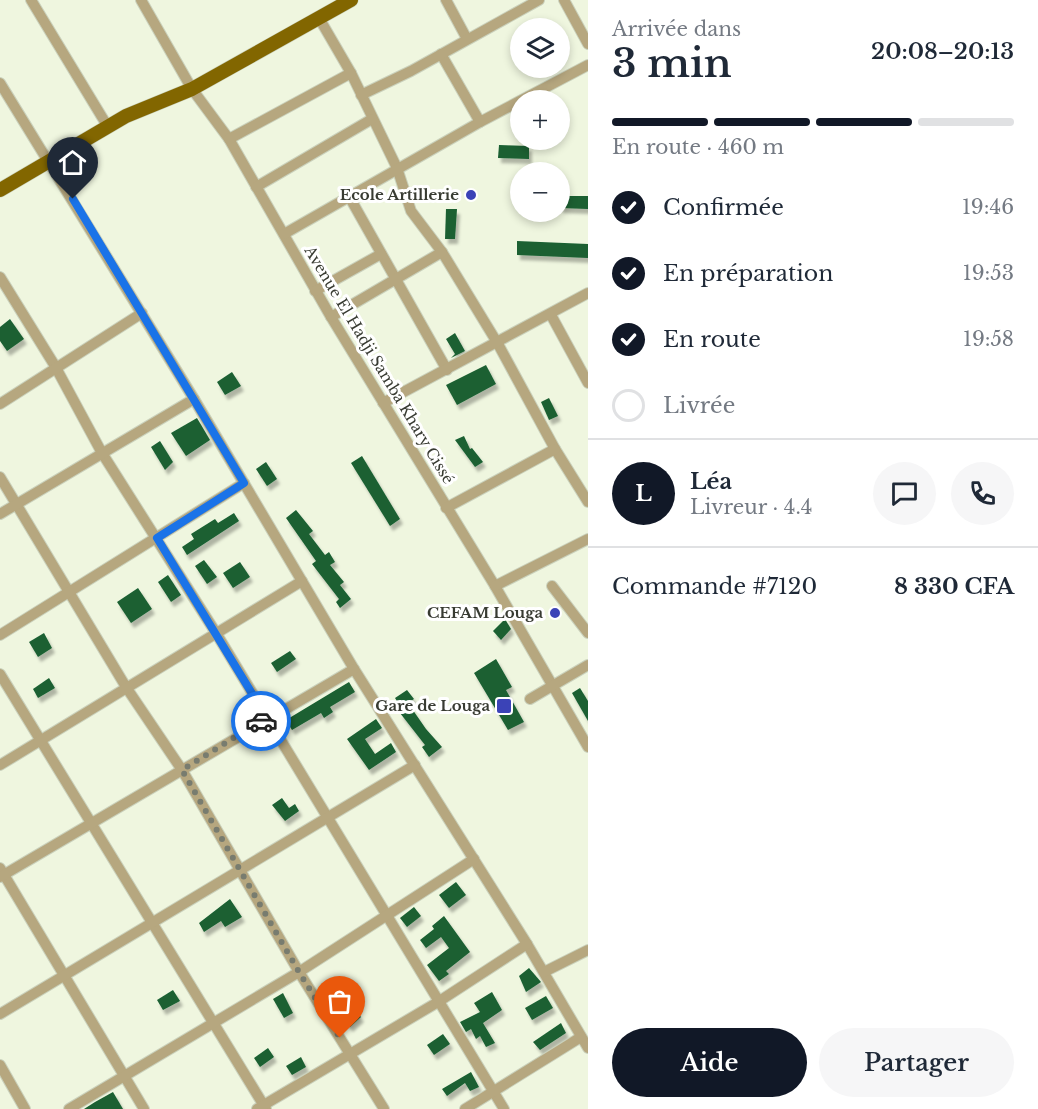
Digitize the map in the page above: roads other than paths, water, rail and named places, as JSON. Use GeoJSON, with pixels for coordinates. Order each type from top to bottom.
{"type":"FeatureCollection","features":[{"type":"Feature","properties":{"kind":"main road"},"geometry":{"type":"LineString","coordinates":[[0,190],[126,116],[192,89],[319,18],[342,2]]}},
{"type":"Feature","properties":{"kind":"street"},"geometry":{"type":"LineString","coordinates":[[31,0],[108,127]]}},
{"type":"Feature","properties":{"kind":"street","name":"Avenue El Hadji Samba Khary Cissé"},"geometry":{"type":"LineString","coordinates":[[141,0],[192,89],[229,139],[315,291],[495,586],[588,747]]}},
{"type":"Feature","properties":{"kind":"street"},"geometry":{"type":"LineString","coordinates":[[446,0],[467,39]]}},
{"type":"Feature","properties":{"kind":"street"},"geometry":{"type":"LineString","coordinates":[[361,95],[539,0]]}},
{"type":"Feature","properties":{"kind":"street"},"geometry":{"type":"LineString","coordinates":[[564,0],[588,44]]}},
{"type":"Feature","properties":{"kind":"street"},"geometry":{"type":"LineString","coordinates":[[319,18],[351,73],[397,168],[411,211],[442,252],[498,344],[555,449],[588,502]]}},
{"type":"Feature","properties":{"kind":"street"},"geometry":{"type":"LineString","coordinates":[[441,54],[480,122]]}},
{"type":"Feature","properties":{"kind":"street"},"geometry":{"type":"LineString","coordinates":[[284,234],[350,198],[397,168],[588,65]]}},
{"type":"Feature","properties":{"kind":"street"},"geometry":{"type":"LineString","coordinates":[[229,139],[351,73]]}},
{"type":"Feature","properties":{"kind":"street"},"geometry":{"type":"LineString","coordinates":[[0,83],[50,161],[194,399],[354,669],[527,944],[588,1048]]}},
{"type":"Feature","properties":{"kind":"street"},"geometry":{"type":"LineString","coordinates":[[256,187],[372,119]]}},
{"type":"Feature","properties":{"kind":"street"},"geometry":{"type":"LineString","coordinates":[[350,198],[447,370]]}},
{"type":"Feature","properties":{"kind":"street"},"geometry":{"type":"LineString","coordinates":[[331,317],[442,252]]}},
{"type":"Feature","properties":{"kind":"street"},"geometry":{"type":"LineString","coordinates":[[315,291],[381,254]]}},
{"type":"Feature","properties":{"kind":"street"},"geometry":{"type":"LineString","coordinates":[[0,277],[3,290],[55,366],[102,453],[216,633],[504,1109]]}},
{"type":"Feature","properties":{"kind":"street"},"geometry":{"type":"LineString","coordinates":[[383,403],[498,344],[588,293]]}},
{"type":"Feature","properties":{"kind":"street"},"geometry":{"type":"LineString","coordinates":[[0,404],[55,366],[142,313]]}},
{"type":"Feature","properties":{"kind":"street"},"geometry":{"type":"LineString","coordinates":[[551,315],[588,383]]}},
{"type":"Feature","properties":{"kind":"street"},"geometry":{"type":"LineString","coordinates":[[0,514],[194,399]]}},
{"type":"Feature","properties":{"kind":"street"},"geometry":{"type":"LineString","coordinates":[[446,508],[555,449]]}},
{"type":"Feature","properties":{"kind":"street"},"geometry":{"type":"LineString","coordinates":[[0,477],[126,687],[182,770],[299,972],[384,1109]]}},
{"type":"Feature","properties":{"kind":"street"},"geometry":{"type":"LineString","coordinates":[[0,635],[244,483]]}},
{"type":"Feature","properties":{"kind":"street"},"geometry":{"type":"LineString","coordinates":[[495,586],[588,539]]}},
{"type":"Feature","properties":{"kind":"street"},"geometry":{"type":"LineString","coordinates":[[0,765],[302,581]]}},
{"type":"Feature","properties":{"kind":"street"},"geometry":{"type":"LineString","coordinates":[[552,586],[588,633]]}},
{"type":"Feature","properties":{"kind":"street"},"geometry":{"type":"LineString","coordinates":[[530,699],[588,665]]}},
{"type":"Feature","properties":{"kind":"street"},"geometry":{"type":"LineString","coordinates":[[144,1109],[1,873],[92,824],[267,718],[354,669]]}},
{"type":"Feature","properties":{"kind":"street"},"geometry":{"type":"LineString","coordinates":[[0,674],[262,1108],[438,1002],[527,944]]}},
{"type":"Feature","properties":{"kind":"street"},"geometry":{"type":"LineString","coordinates":[[0,1014],[415,765]]}},
{"type":"Feature","properties":{"kind":"street"},"geometry":{"type":"LineString","coordinates":[[69,1109],[299,972],[474,859]]}},
{"type":"Feature","properties":{"kind":"street"},"geometry":{"type":"LineString","coordinates":[[544,972],[588,950]]}},
{"type":"Feature","properties":{"kind":"street"},"geometry":{"type":"LineString","coordinates":[[465,1109],[581,1037]]}},
{"type":"Feature","properties":{"kind":"street"},"geometry":{"type":"LineString","coordinates":[[0,1065],[25,1109]]}},
{"type":"Feature","properties":{"kind":"place","name":"Ecole Artillerie"},"geometry":{"type":"Point","coordinates":[471,195]}},
{"type":"Feature","properties":{"kind":"place","name":"CEFAM Louga"},"geometry":{"type":"Point","coordinates":[555,613]}},
{"type":"Feature","properties":{"kind":"place","name":"Gare de Louga"},"geometry":{"type":"Point","coordinates":[504,706]}}]}
